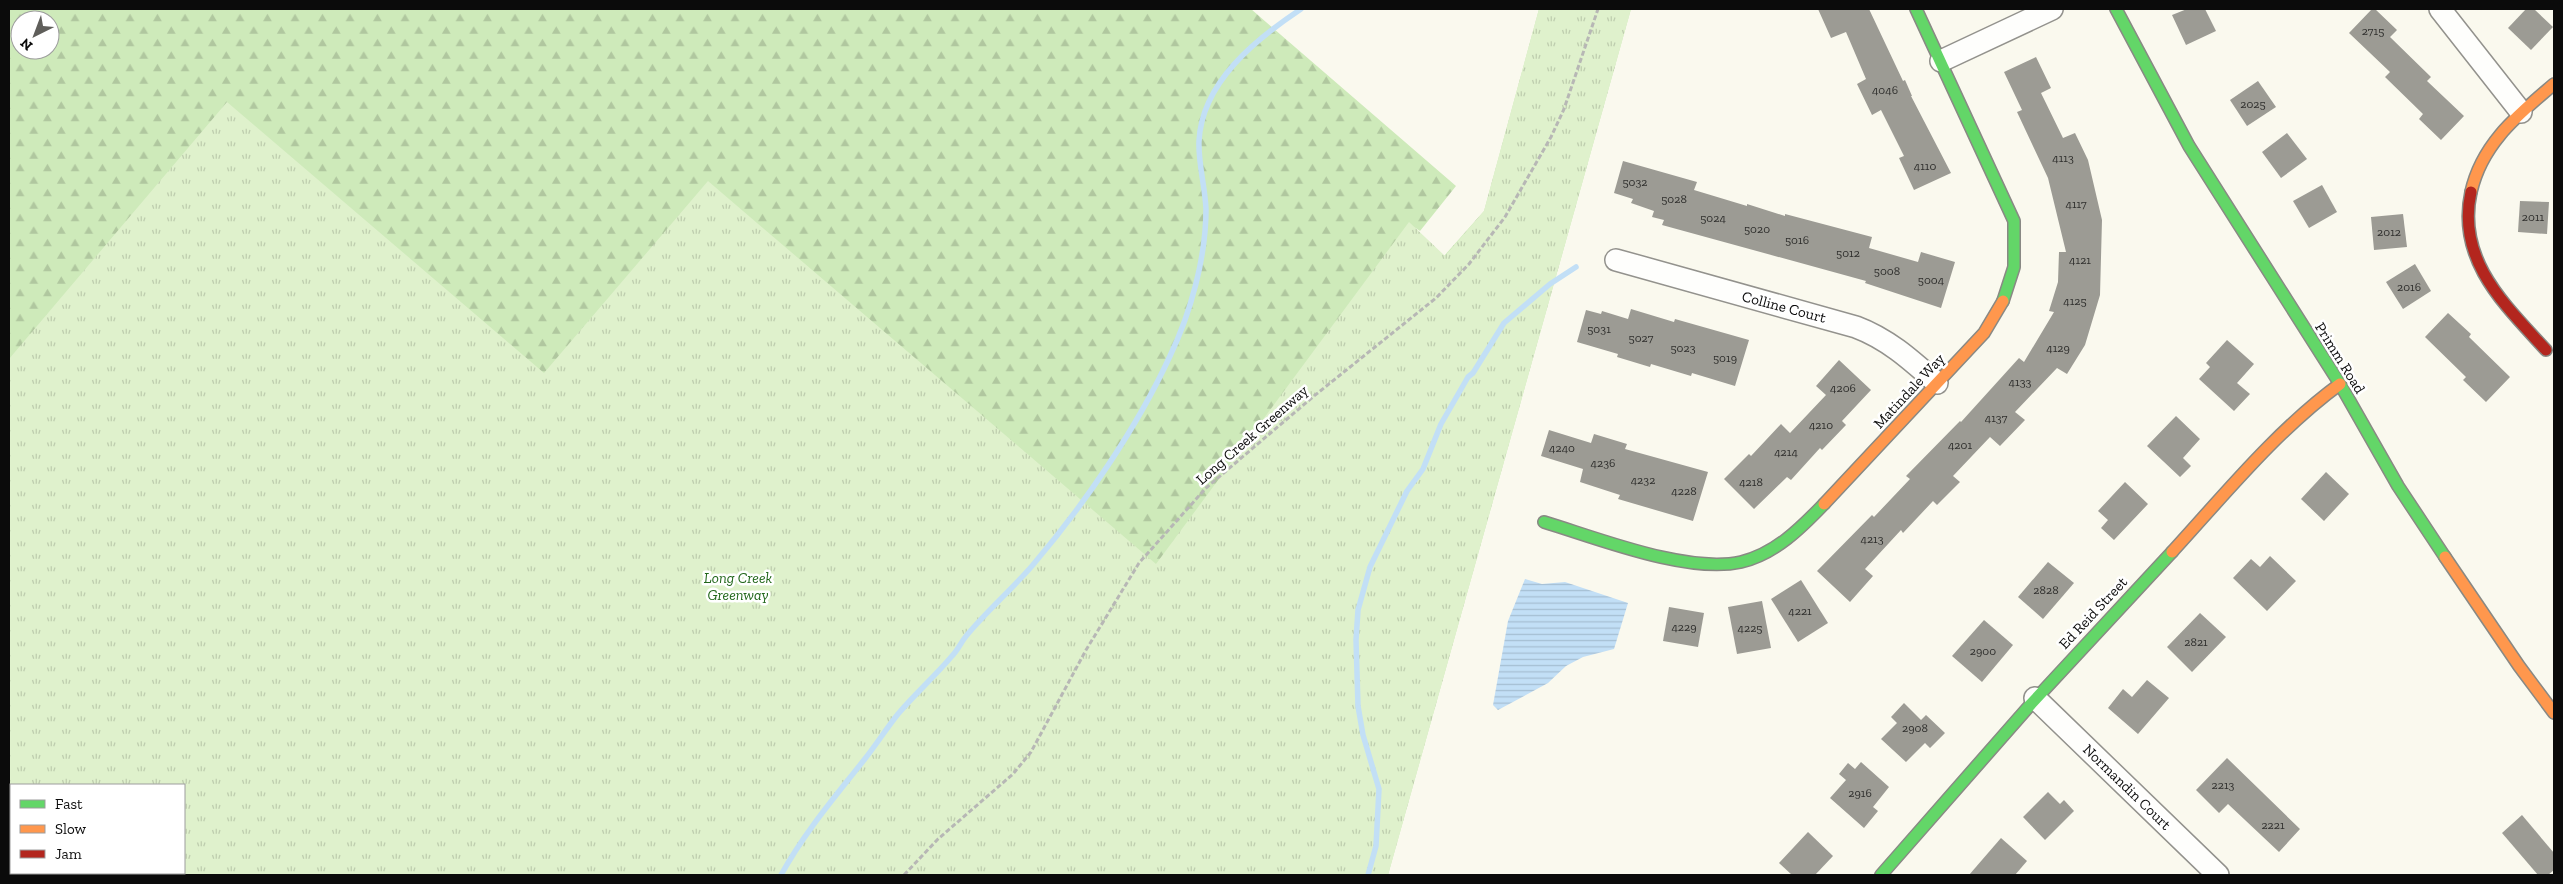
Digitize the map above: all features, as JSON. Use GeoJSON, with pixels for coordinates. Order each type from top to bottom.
{"type":"FeatureCollection","features":[{"type":"Feature","properties":{"kind":"street","name":"Matindale Way"},"geometry":{"type":"LineString","coordinates":[[1544,522],[1675,559],[1710,566],[1740,563],[1776,548],[1804,526],[1984,333],[2002,308],[2013,277],[2018,249],[2014,220],[1916,9]]}},
{"type":"Feature","properties":{"kind":"street"},"geometry":{"type":"LineString","coordinates":[[1941,61],[2052,9]]}},
{"type":"Feature","properties":{"kind":"street","name":"Primm Road"},"geometry":{"type":"LineString","coordinates":[[2116,9],[2189,146],[2340,384],[2398,486],[2519,666],[2554,712]]}},
{"type":"Feature","properties":{"kind":"street"},"geometry":{"type":"LineString","coordinates":[[2440,9],[2521,112]]}},
{"type":"Feature","properties":{"kind":"street"},"geometry":{"type":"LineString","coordinates":[[2546,350],[2503,304],[2488,282],[2476,259],[2468,230],[2469,209],[2481,161],[2492,144],[2521,112],[2554,84]]}},
{"type":"Feature","properties":{"kind":"street","name":"Colline Court"},"geometry":{"type":"LineString","coordinates":[[1616,260],[1870,332],[1894,346],[1937,383]]}},
{"type":"Feature","properties":{"kind":"street","name":"Ed Reid Street"},"geometry":{"type":"LineString","coordinates":[[1881,875],[2035,698],[2288,428],[2314,403],[2340,384]]}},
{"type":"Feature","properties":{"kind":"street","name":"Normandin Court"},"geometry":{"type":"LineString","coordinates":[[2035,698],[2218,875]]}},
{"type":"Feature","properties":{"kind":"path","name":"Long Creek Greenway"},"geometry":{"type":"LineString","coordinates":[[904,875],[938,839],[1012,774],[1031,752],[1086,650],[1139,564],[1206,488],[1314,396],[1436,298],[1469,264],[1505,217],[1551,137],[1564,109],[1598,9]]}},
{"type":"Feature","properties":{"kind":"green space","name":"Long Creek Greenway"},"geometry":{"type":"Polygon","coordinates":[[[9,9],[1251,9],[1456,186],[1420,231],[1414,227],[1444,256],[1484,211],[1539,9],[1631,9],[1388,875],[9,875],[9,9]]]}},
{"type":"Feature","properties":{"kind":"green space","name":"Long Creek Greenway"},"geometry":{"type":"Polygon","coordinates":[[[1539,9],[1631,9],[1388,875],[9,875],[9,359],[227,102],[544,373],[708,181],[1156,564],[1409,222],[1445,256],[1484,211],[1539,9]]]}},
{"type":"Feature","properties":{"kind":"water"},"geometry":{"type":"Polygon","coordinates":[[[1525,579],[1542,584],[1565,582],[1628,603],[1614,649],[1583,657],[1566,666],[1548,683],[1498,710],[1493,705],[1508,621],[1525,579]]]}},
{"type":"Feature","properties":{"kind":"building"},"geometry":{"type":"Polygon","coordinates":[[[1818,9],[1869,9],[1903,81],[1905,80],[1911,96],[1951,173],[1914,190],[1899,158],[1904,156],[1881,110],[1872,115],[1857,84],[1866,79],[1846,32],[1831,38],[1818,9]]]}},
{"type":"Feature","properties":{"kind":"building"},"geometry":{"type":"Polygon","coordinates":[[[2187,9],[2205,9],[2216,31],[2186,45],[2172,15],[2187,9]]]}},
{"type":"Feature","properties":{"kind":"building"},"geometry":{"type":"Polygon","coordinates":[[[2372,9],[2375,9],[2397,30],[2390,37],[2431,77],[2427,81],[2464,116],[2441,140],[2419,119],[2423,114],[2385,77],[2390,72],[2349,33],[2372,9]]]}},
{"type":"Feature","properties":{"kind":"building"},"geometry":{"type":"Polygon","coordinates":[[[2526,9],[2534,9],[2553,27],[2531,50],[2508,28],[2526,9]]]}},
{"type":"Feature","properties":{"kind":"building"},"geometry":{"type":"Polygon","coordinates":[[[2036,57],[2051,88],[2041,93],[2063,138],[2075,133],[2088,160],[2102,220],[2100,295],[2085,345],[2067,374],[2057,368],[2015,412],[2025,420],[2000,446],[1990,437],[1953,476],[1960,482],[1937,505],[1933,501],[1903,533],[1901,530],[1865,569],[1873,576],[1850,602],[1817,571],[1872,515],[1874,517],[1910,479],[1906,476],[1961,422],[2019,358],[2024,362],[2054,312],[2049,311],[2058,282],[2059,252],[2066,252],[2048,178],[2017,112],[2022,110],[2004,72],[2036,57]]]}},
{"type":"Feature","properties":{"kind":"building"},"geometry":{"type":"Polygon","coordinates":[[[2258,81],[2276,107],[2247,126],[2230,100],[2258,81]]]}},
{"type":"Feature","properties":{"kind":"building"},"geometry":{"type":"Polygon","coordinates":[[[2287,133],[2307,159],[2281,178],[2262,152],[2287,133]]]}},
{"type":"Feature","properties":{"kind":"building"},"geometry":{"type":"Polygon","coordinates":[[[1623,161],[1697,182],[1694,190],[1747,206],[1747,204],[1785,216],[1785,214],[1872,237],[1869,248],[1918,262],[1921,252],[1955,262],[1941,308],[1865,283],[1866,281],[1662,225],[1664,220],[1652,217],[1654,211],[1631,203],[1633,199],[1614,193],[1623,161]]]}},
{"type":"Feature","properties":{"kind":"building"},"geometry":{"type":"Polygon","coordinates":[[[2322,185],[2337,212],[2309,228],[2293,201],[2322,185]]]}},
{"type":"Feature","properties":{"kind":"building"},"geometry":{"type":"Polygon","coordinates":[[[2520,201],[2549,202],[2547,234],[2518,232],[2520,201]]]}},
{"type":"Feature","properties":{"kind":"building"},"geometry":{"type":"Polygon","coordinates":[[[2403,214],[2407,247],[2374,250],[2371,217],[2403,214]]]}},
{"type":"Feature","properties":{"kind":"building"},"geometry":{"type":"Polygon","coordinates":[[[2415,264],[2431,291],[2403,309],[2386,282],[2415,264]]]}},
{"type":"Feature","properties":{"kind":"building"},"geometry":{"type":"Polygon","coordinates":[[[1631,309],[1674,322],[1675,319],[1749,340],[1735,386],[1692,373],[1691,376],[1651,364],[1650,367],[1617,357],[1618,354],[1577,342],[1586,310],[1601,314],[1602,311],[1628,319],[1631,309]]]}},
{"type":"Feature","properties":{"kind":"building"},"geometry":{"type":"Polygon","coordinates":[[[2448,313],[2471,334],[2469,337],[2510,377],[2486,402],[2463,380],[2466,377],[2425,337],[2448,313]]]}},
{"type":"Feature","properties":{"kind":"building"},"geometry":{"type":"Polygon","coordinates":[[[2227,340],[2254,364],[2237,383],[2250,394],[2234,411],[2199,379],[2210,367],[2206,363],[2227,340]]]}},
{"type":"Feature","properties":{"kind":"building"},"geometry":{"type":"Polygon","coordinates":[[[1839,360],[1871,390],[1842,421],[1846,425],[1822,450],[1820,448],[1791,480],[1787,477],[1754,509],[1724,479],[1749,454],[1751,456],[1781,424],[1790,433],[1826,395],[1816,386],[1839,360]]]}},
{"type":"Feature","properties":{"kind":"building"},"geometry":{"type":"Polygon","coordinates":[[[2176,416],[2200,439],[2183,458],[2191,466],[2180,477],[2147,446],[2176,416]]]}},
{"type":"Feature","properties":{"kind":"building"},"geometry":{"type":"Polygon","coordinates":[[[1549,430],[1591,443],[1594,434],[1627,444],[1625,449],[1708,472],[1693,521],[1618,499],[1620,495],[1580,482],[1583,469],[1541,456],[1549,430]]]}},
{"type":"Feature","properties":{"kind":"building"},"geometry":{"type":"Polygon","coordinates":[[[2326,472],[2349,494],[2324,521],[2301,499],[2326,472]]]}},
{"type":"Feature","properties":{"kind":"building"},"geometry":{"type":"Polygon","coordinates":[[[2125,482],[2148,504],[2114,540],[2101,528],[2108,520],[2098,511],[2125,482]]]}},
{"type":"Feature","properties":{"kind":"building"},"geometry":{"type":"Polygon","coordinates":[[[2270,556],[2296,581],[2267,611],[2233,578],[2251,559],[2260,567],[2270,556]]]}},
{"type":"Feature","properties":{"kind":"building"},"geometry":{"type":"Polygon","coordinates":[[[2048,562],[2074,583],[2043,619],[2018,597],[2048,562]]]}},
{"type":"Feature","properties":{"kind":"building"},"geometry":{"type":"Polygon","coordinates":[[[1801,580],[1828,623],[1798,642],[1771,599],[1801,580]]]}},
{"type":"Feature","properties":{"kind":"building"},"geometry":{"type":"Polygon","coordinates":[[[1762,601],[1771,648],[1737,654],[1728,607],[1762,601]]]}},
{"type":"Feature","properties":{"kind":"building"},"geometry":{"type":"Polygon","coordinates":[[[1669,607],[1704,613],[1698,647],[1663,641],[1669,607]]]}},
{"type":"Feature","properties":{"kind":"building"},"geometry":{"type":"Polygon","coordinates":[[[2200,613],[2226,637],[2192,672],[2167,647],[2200,613]]]}},
{"type":"Feature","properties":{"kind":"building"},"geometry":{"type":"Polygon","coordinates":[[[1984,620],[2013,645],[1982,682],[1952,656],[1984,620]]]}},
{"type":"Feature","properties":{"kind":"building"},"geometry":{"type":"Polygon","coordinates":[[[2147,680],[2169,698],[2138,734],[2108,708],[2123,689],[2132,697],[2147,680]]]}},
{"type":"Feature","properties":{"kind":"building"},"geometry":{"type":"Polygon","coordinates":[[[1904,703],[1921,720],[1926,715],[1945,733],[1930,748],[1925,743],[1906,762],[1881,739],[1897,723],[1891,717],[1904,703]]]}},
{"type":"Feature","properties":{"kind":"building"},"geometry":{"type":"Polygon","coordinates":[[[2227,758],[2300,829],[2279,852],[2228,804],[2219,813],[2196,790],[2227,758]]]}},
{"type":"Feature","properties":{"kind":"building"},"geometry":{"type":"Polygon","coordinates":[[[1861,762],[1889,787],[1873,807],[1878,811],[1864,828],[1830,798],[1846,780],[1839,774],[1848,763],[1855,769],[1861,762]]]}},
{"type":"Feature","properties":{"kind":"building"},"geometry":{"type":"Polygon","coordinates":[[[2048,792],[2060,804],[2064,800],[2074,811],[2045,840],[2023,817],[2048,792]]]}},
{"type":"Feature","properties":{"kind":"building"},"geometry":{"type":"Polygon","coordinates":[[[2522,815],[2554,853],[2554,870],[2548,875],[2538,875],[2502,833],[2522,815]]]}},
{"type":"Feature","properties":{"kind":"building"},"geometry":{"type":"Polygon","coordinates":[[[1808,832],[1833,856],[1815,875],[1792,875],[1779,863],[1808,832]]]}},
{"type":"Feature","properties":{"kind":"building"},"geometry":{"type":"Polygon","coordinates":[[[2001,838],[2027,861],[2015,875],[1969,875],[2001,838]]]}},
{"type":"Feature","properties":{"kind":"waterway"},"geometry":{"type":"LineString","coordinates":[[781,875],[809,830],[898,714],[954,654],[975,626],[1024,575],[1052,542],[1090,492],[1126,438],[1157,383],[1178,339],[1196,284],[1203,246],[1206,209],[1199,141],[1202,120],[1210,100],[1234,64],[1266,34],[1301,9]]}},
{"type":"Feature","properties":{"kind":"waterway"},"geometry":{"type":"LineString","coordinates":[[1368,875],[1376,846],[1379,789],[1363,735],[1358,706],[1356,640],[1358,610],[1370,567],[1407,491],[1423,469],[1441,424],[1468,377],[1473,373],[1504,323],[1550,284],[1576,267]]}},
{"type":"Feature","properties":{"kind":"traffic: fast"},"geometry":{"type":"LineString","coordinates":[[1916,9],[2014,221],[2014,267],[2003,301]]}},
{"type":"Feature","properties":{"kind":"traffic: fast"},"geometry":{"type":"LineString","coordinates":[[2116,9],[2189,146],[2340,384],[2398,486],[2445,557]]}},
{"type":"Feature","properties":{"kind":"traffic: fast"},"geometry":{"type":"LineString","coordinates":[[1544,522],[1615,545],[1669,559],[1719,564],[1741,562],[1765,553],[1797,531],[1824,504]]}},
{"type":"Feature","properties":{"kind":"traffic: fast"},"geometry":{"type":"LineString","coordinates":[[1881,875],[2031,704],[2172,552]]}},
{"type":"Feature","properties":{"kind":"traffic: slow"},"geometry":{"type":"LineString","coordinates":[[2471,192],[2476,175],[2493,144],[2527,107],[2554,84]]}},
{"type":"Feature","properties":{"kind":"traffic: slow"},"geometry":{"type":"LineString","coordinates":[[1824,504],[1984,333],[2003,301]]}},
{"type":"Feature","properties":{"kind":"traffic: slow"},"geometry":{"type":"LineString","coordinates":[[2172,552],[2273,442],[2340,384]]}},
{"type":"Feature","properties":{"kind":"traffic: slow"},"geometry":{"type":"LineString","coordinates":[[2445,557],[2519,666],[2554,713]]}},
{"type":"Feature","properties":{"kind":"traffic: jam"},"geometry":{"type":"LineString","coordinates":[[2471,192],[2468,216],[2471,239],[2477,260],[2500,298],[2546,350]]}}]}
